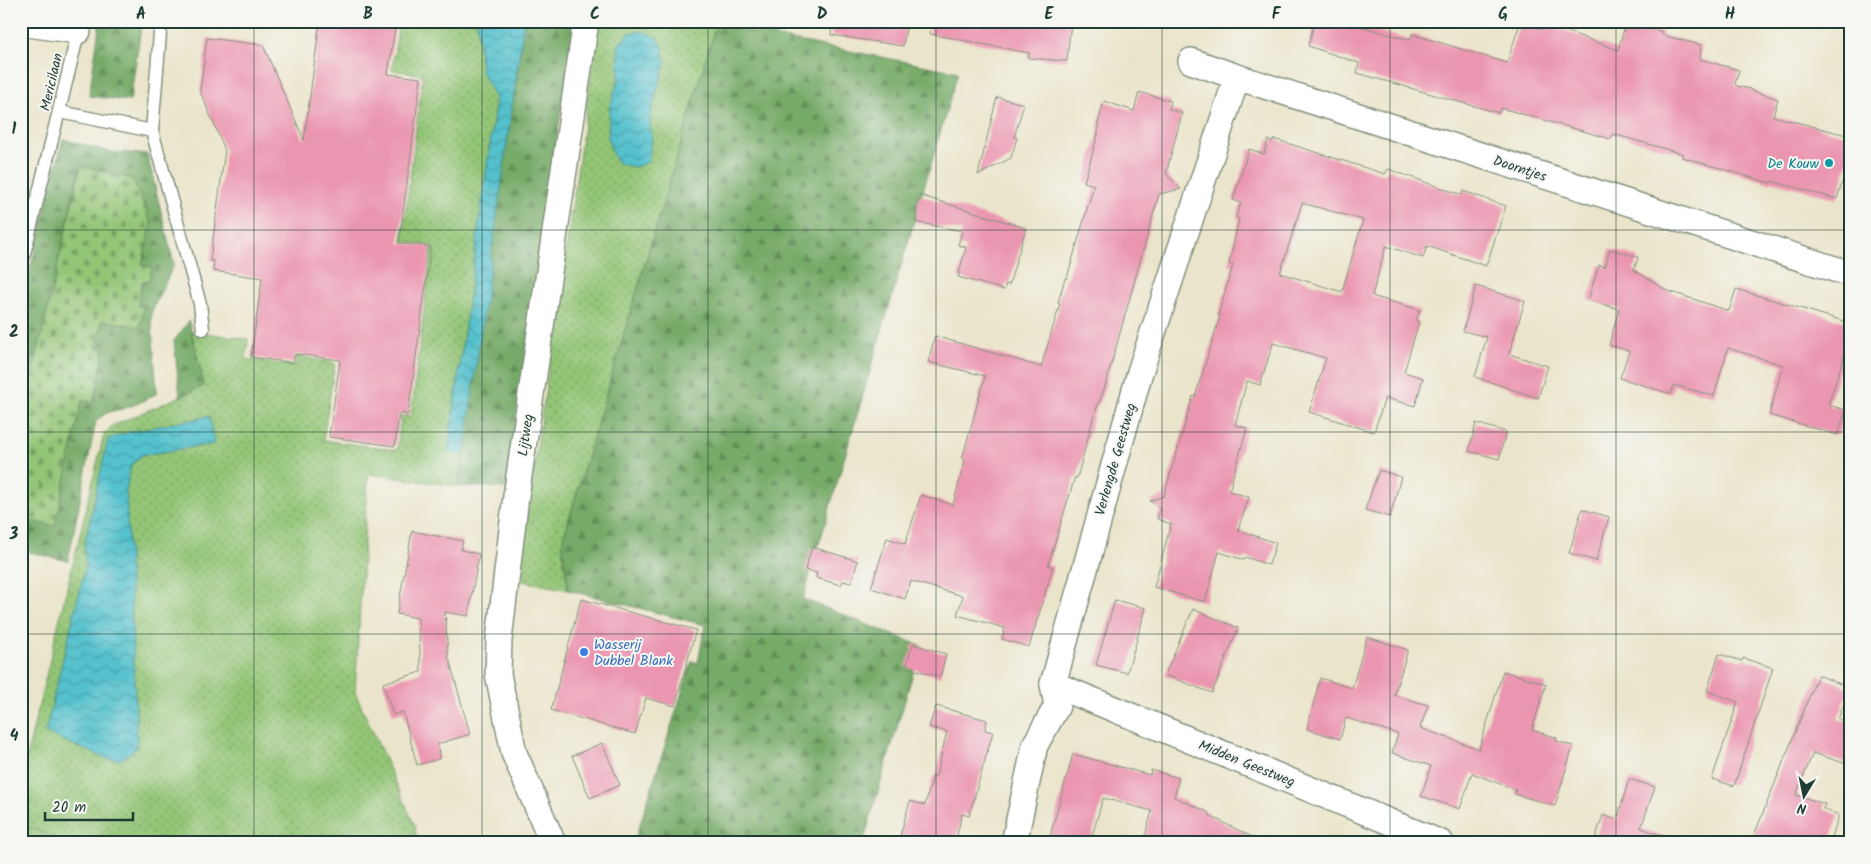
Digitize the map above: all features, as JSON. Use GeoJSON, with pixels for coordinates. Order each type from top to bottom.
{"type":"FeatureCollection","features":[{"type":"Feature","properties":{"kind":"street","name":"Lijtweg"},"geometry":{"type":"LineString","coordinates":[[553,843],[514,753],[498,674],[499,640],[516,496],[586,21]]}},
{"type":"Feature","properties":{"kind":"street"},"geometry":{"type":"LineString","coordinates":[[21,24],[80,26]]}},
{"type":"Feature","properties":{"kind":"street","name":"Doorntjes"},"geometry":{"type":"LineString","coordinates":[[1190,61],[1850,274]]}},
{"type":"Feature","properties":{"kind":"street","name":"Verlengde Geestweg"},"geometry":{"type":"LineString","coordinates":[[1014,843],[1035,745],[1058,706],[1053,684],[1140,372],[1237,77]]}},
{"type":"Feature","properties":{"kind":"street","name":"Midden Geestweg"},"geometry":{"type":"LineString","coordinates":[[1053,684],[1441,843]]}},
{"type":"Feature","properties":{"kind":"lane"},"geometry":{"type":"LineString","coordinates":[[161,21],[152,131],[200,304],[203,329]]}},
{"type":"Feature","properties":{"kind":"lane","name":"Mericilaan"},"geometry":{"type":"LineString","coordinates":[[21,266],[80,26]]}},
{"type":"Feature","properties":{"kind":"lane"},"geometry":{"type":"LineString","coordinates":[[60,112],[152,131]]}},
{"type":"Feature","properties":{"kind":"green space"},"geometry":{"type":"Polygon","coordinates":[[[100,21],[142,21],[130,101],[89,96],[100,21]]]}},
{"type":"Feature","properties":{"kind":"green space"},"geometry":{"type":"Polygon","coordinates":[[[399,21],[477,21],[481,71],[496,100],[448,451],[464,454],[458,486],[368,474],[355,692],[415,826],[417,843],[69,843],[28,827],[21,843],[21,780],[104,434],[112,426],[204,386],[191,331],[248,339],[246,359],[295,366],[297,356],[335,363],[323,440],[397,450],[401,416],[411,416],[432,246],[402,241],[423,75],[392,70],[399,21]],[[129,432],[86,565],[45,733],[126,490],[131,465],[142,455],[214,444],[129,432]]]}},
{"type":"Feature","properties":{"kind":"green space"},"geometry":{"type":"Polygon","coordinates":[[[524,21],[574,21],[506,488],[458,486],[524,21]]]}},
{"type":"Feature","properties":{"kind":"green space"},"geometry":{"type":"Polygon","coordinates":[[[599,21],[696,21],[716,25],[562,542],[568,590],[518,580],[599,21]]]}},
{"type":"Feature","properties":{"kind":"green space"},"geometry":{"type":"Polygon","coordinates":[[[716,25],[958,72],[803,599],[921,646],[863,843],[634,843],[692,661],[698,663],[705,625],[568,590],[562,543],[716,25]]]}},
{"type":"Feature","properties":{"kind":"green space"},"geometry":{"type":"Polygon","coordinates":[[[63,139],[110,152],[147,154],[174,264],[151,313],[157,393],[136,404],[108,412],[96,421],[68,561],[21,550],[21,519],[55,526],[82,399],[95,401],[104,350],[96,348],[102,320],[140,327],[141,288],[151,267],[142,265],[151,224],[133,179],[80,167],[21,424],[21,305],[63,139]]]}},
{"type":"Feature","properties":{"kind":"green space"},"geometry":{"type":"Polygon","coordinates":[[[81,166],[133,179],[151,224],[142,265],[152,267],[149,281],[142,281],[138,306],[144,308],[140,327],[102,320],[96,348],[104,350],[94,402],[82,400],[55,526],[21,519],[21,424],[81,166]]]}},
{"type":"Feature","properties":{"kind":"green space"},"geometry":{"type":"Polygon","coordinates":[[[189,321],[204,385],[180,397],[174,341],[189,321]]]}},
{"type":"Feature","properties":{"kind":"green space"},"geometry":{"type":"Polygon","coordinates":[[[28,827],[69,843],[22,843],[28,827]]]}},
{"type":"Feature","properties":{"kind":"water"},"geometry":{"type":"Polygon","coordinates":[[[477,21],[524,21],[464,454],[448,452],[496,100],[481,71],[477,21]]]}},
{"type":"Feature","properties":{"kind":"water"},"geometry":{"type":"Polygon","coordinates":[[[642,31],[657,38],[663,48],[665,64],[652,108],[650,122],[652,139],[648,162],[635,167],[618,163],[612,153],[608,138],[610,106],[619,78],[618,45],[629,33],[642,31]]]}},
{"type":"Feature","properties":{"kind":"water"},"geometry":{"type":"Polygon","coordinates":[[[209,416],[214,444],[142,455],[131,465],[126,490],[137,736],[136,748],[121,760],[108,759],[45,733],[86,565],[84,546],[108,439],[129,432],[209,416]]]}},
{"type":"Feature","properties":{"kind":"building"},"geometry":{"type":"Polygon","coordinates":[[[320,21],[396,21],[388,74],[421,78],[399,243],[431,247],[408,415],[399,413],[395,446],[329,437],[340,360],[295,354],[293,363],[251,357],[262,278],[213,271],[214,261],[210,261],[225,150],[200,91],[207,38],[263,45],[304,140],[320,21]]]}},
{"type":"Feature","properties":{"kind":"building"},"geometry":{"type":"Polygon","coordinates":[[[832,21],[907,21],[903,46],[831,35],[832,21]]]}},
{"type":"Feature","properties":{"kind":"building"},"geometry":{"type":"Polygon","coordinates":[[[931,21],[1071,21],[1067,61],[1028,58],[1029,53],[930,34],[931,21]]]}},
{"type":"Feature","properties":{"kind":"building"},"geometry":{"type":"Polygon","coordinates":[[[1315,21],[1360,21],[1359,26],[1410,40],[1412,34],[1507,63],[1520,23],[1542,29],[1544,23],[1618,50],[1626,22],[1663,32],[1662,35],[1701,45],[1700,59],[1739,70],[1735,84],[1737,86],[1778,99],[1773,116],[1850,136],[1850,156],[1837,199],[1771,181],[1770,183],[1682,157],[1683,154],[1613,134],[1611,139],[1501,108],[1499,113],[1357,73],[1359,63],[1308,46],[1315,21]]]}},
{"type":"Feature","properties":{"kind":"building"},"geometry":{"type":"Polygon","coordinates":[[[1139,92],[1171,101],[1169,109],[1182,113],[1166,174],[1181,189],[1159,194],[1104,390],[1094,415],[1077,478],[1075,477],[1048,565],[1053,567],[1029,647],[1002,639],[1005,628],[957,615],[963,596],[911,581],[905,599],[871,588],[887,538],[905,544],[921,495],[953,505],[965,460],[962,459],[985,376],[928,362],[935,336],[1041,367],[1060,304],[1058,303],[1065,278],[1067,278],[1094,185],[1084,182],[1098,134],[1098,124],[1104,101],[1134,111],[1139,92]]]}},
{"type":"Feature","properties":{"kind":"building"},"geometry":{"type":"Polygon","coordinates":[[[997,97],[1024,104],[1014,137],[1017,138],[1011,158],[978,175],[997,97]]]}},
{"type":"Feature","properties":{"kind":"building"},"geometry":{"type":"Polygon","coordinates":[[[1274,139],[1385,174],[1388,169],[1462,195],[1463,191],[1506,206],[1486,266],[1427,246],[1423,258],[1386,246],[1372,296],[1420,310],[1416,321],[1419,322],[1404,372],[1423,378],[1415,406],[1385,398],[1374,432],[1309,412],[1326,358],[1273,343],[1260,385],[1247,381],[1235,425],[1247,428],[1229,491],[1249,497],[1238,530],[1276,543],[1269,565],[1245,557],[1244,560],[1219,552],[1205,602],[1154,587],[1171,524],[1157,519],[1160,509],[1150,501],[1164,496],[1193,396],[1195,397],[1220,316],[1218,315],[1233,265],[1229,264],[1239,219],[1236,217],[1241,203],[1233,200],[1249,149],[1264,154],[1268,140],[1272,142],[1274,139]],[[1302,203],[1280,273],[1342,292],[1363,220],[1302,203]]]}},
{"type":"Feature","properties":{"kind":"building"},"geometry":{"type":"Polygon","coordinates":[[[919,195],[1026,228],[1009,285],[1006,284],[1004,290],[958,277],[966,247],[958,245],[962,231],[915,222],[919,195]]]}},
{"type":"Feature","properties":{"kind":"building"},"geometry":{"type":"Polygon","coordinates":[[[1610,249],[1638,257],[1634,270],[1666,290],[1729,311],[1736,289],[1850,323],[1850,339],[1828,405],[1846,410],[1838,435],[1769,415],[1783,365],[1728,348],[1714,396],[1674,385],[1671,394],[1620,378],[1629,351],[1609,345],[1619,309],[1588,300],[1599,265],[1605,267],[1610,249]]]}},
{"type":"Feature","properties":{"kind":"building"},"geometry":{"type":"Polygon","coordinates":[[[1476,286],[1525,301],[1509,354],[1548,366],[1538,398],[1475,377],[1487,337],[1463,331],[1476,286]]]}},
{"type":"Feature","properties":{"kind":"building"},"geometry":{"type":"Polygon","coordinates":[[[1476,423],[1506,432],[1499,459],[1469,451],[1476,423]]]}},
{"type":"Feature","properties":{"kind":"building"},"geometry":{"type":"Polygon","coordinates":[[[1379,470],[1401,477],[1390,517],[1365,510],[1379,470]]]}},
{"type":"Feature","properties":{"kind":"building"},"geometry":{"type":"Polygon","coordinates":[[[1582,509],[1609,517],[1596,561],[1569,553],[1582,509]]]}},
{"type":"Feature","properties":{"kind":"building"},"geometry":{"type":"Polygon","coordinates":[[[412,531],[463,541],[461,550],[479,554],[468,616],[445,612],[448,655],[470,734],[438,744],[439,759],[417,765],[403,712],[393,715],[383,683],[421,672],[418,618],[397,614],[412,531]]]}},
{"type":"Feature","properties":{"kind":"building"},"geometry":{"type":"Polygon","coordinates":[[[812,547],[858,561],[851,583],[843,581],[841,585],[816,578],[817,573],[805,570],[812,547]]]}},
{"type":"Feature","properties":{"kind":"building"},"geometry":{"type":"Polygon","coordinates":[[[581,599],[696,630],[675,706],[646,698],[635,734],[551,710],[581,599]]]}},
{"type":"Feature","properties":{"kind":"building"},"geometry":{"type":"Polygon","coordinates":[[[1115,600],[1146,608],[1127,673],[1096,665],[1115,600]]]}},
{"type":"Feature","properties":{"kind":"building"},"geometry":{"type":"Polygon","coordinates":[[[1193,609],[1238,628],[1212,693],[1165,675],[1193,609]]]}},
{"type":"Feature","properties":{"kind":"building"},"geometry":{"type":"Polygon","coordinates":[[[1367,637],[1408,650],[1394,695],[1428,705],[1420,728],[1479,749],[1503,671],[1546,684],[1532,730],[1557,738],[1556,741],[1573,746],[1555,806],[1515,794],[1516,790],[1472,773],[1460,809],[1421,796],[1431,766],[1392,753],[1398,734],[1346,718],[1340,739],[1307,729],[1320,678],[1352,688],[1367,637]]]}},
{"type":"Feature","properties":{"kind":"building"},"geometry":{"type":"Polygon","coordinates":[[[913,644],[946,654],[940,677],[906,667],[913,644]]]}},
{"type":"Feature","properties":{"kind":"building"},"geometry":{"type":"Polygon","coordinates":[[[1719,654],[1742,661],[1743,658],[1773,668],[1734,786],[1712,779],[1738,702],[1707,691],[1719,654]]]}},
{"type":"Feature","properties":{"kind":"building"},"geometry":{"type":"Polygon","coordinates":[[[1818,675],[1850,688],[1838,719],[1850,722],[1850,765],[1813,753],[1796,795],[1825,804],[1823,809],[1839,815],[1830,843],[1751,843],[1818,675]]]}},
{"type":"Feature","properties":{"kind":"building"},"geometry":{"type":"Polygon","coordinates":[[[936,706],[987,720],[985,730],[993,732],[969,816],[962,814],[955,843],[898,843],[910,801],[925,805],[933,776],[936,776],[947,732],[929,727],[936,706]]]}},
{"type":"Feature","properties":{"kind":"building"},"geometry":{"type":"Polygon","coordinates":[[[602,743],[620,785],[590,798],[572,756],[602,743]]]}},
{"type":"Feature","properties":{"kind":"building"},"geometry":{"type":"Polygon","coordinates":[[[1073,754],[1150,775],[1151,770],[1179,778],[1174,797],[1208,812],[1210,816],[1264,843],[1143,843],[1152,811],[1103,798],[1090,843],[1048,843],[1073,754]]]}},
{"type":"Feature","properties":{"kind":"building"},"geometry":{"type":"Polygon","coordinates":[[[1629,779],[1655,787],[1641,828],[1672,839],[1671,843],[1594,843],[1603,815],[1617,820],[1629,779]]]}},
{"type":"Feature","properties":{"kind":"place","name":"De Kouw"},"geometry":{"type":"Point","coordinates":[1829,163]}},
{"type":"Feature","properties":{"kind":"place","name":"Wasserij Dubbel Blank"},"geometry":{"type":"Point","coordinates":[584,652]}}]}
